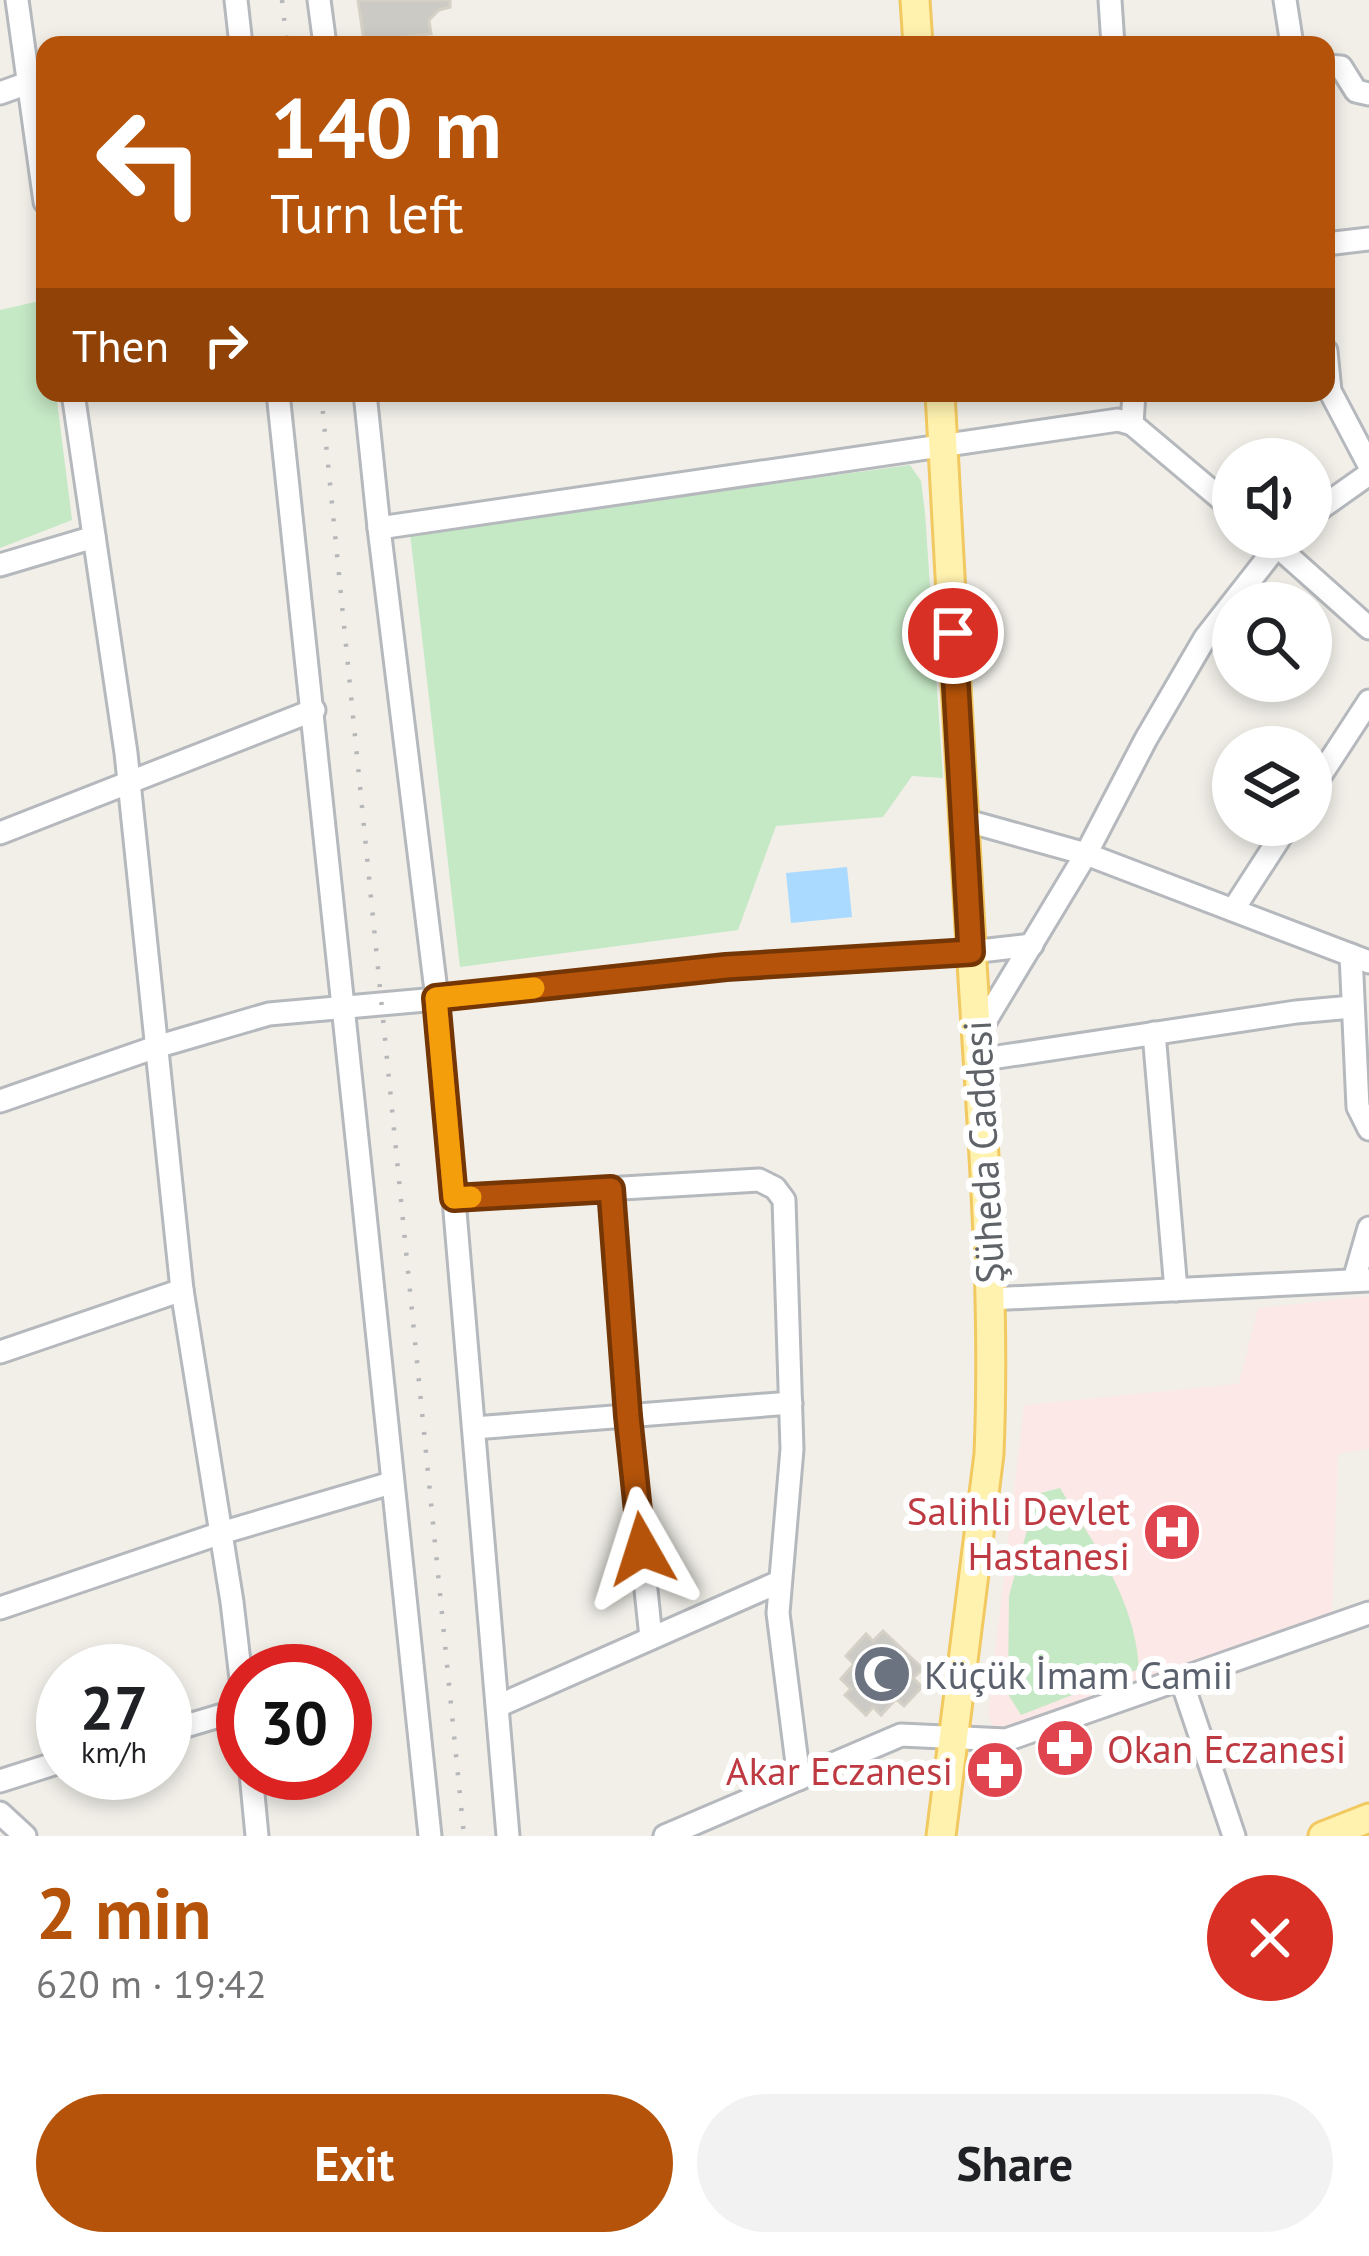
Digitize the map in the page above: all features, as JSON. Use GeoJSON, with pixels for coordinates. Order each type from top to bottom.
{"type":"FeatureCollection","features":[{"type":"Feature","properties":{"kind":"main road"},"geometry":{"type":"LineString","coordinates":[[915,0],[917,36]]}},
{"type":"Feature","properties":{"kind":"main road","name":"Şüheda Caddesi"},"geometry":{"type":"LineString","coordinates":[[941,402],[990,1299],[989,1454],[941,1836]]}},
{"type":"Feature","properties":{"kind":"main road"},"geometry":{"type":"LineString","coordinates":[[1323,1836],[1369,1818]]}},
{"type":"Feature","properties":{"kind":"street"},"geometry":{"type":"LineString","coordinates":[[17,0],[36,78]]}},
{"type":"Feature","properties":{"kind":"street"},"geometry":{"type":"LineString","coordinates":[[236,0],[240,36]]}},
{"type":"Feature","properties":{"kind":"street"},"geometry":{"type":"LineString","coordinates":[[320,0],[324,36]]}},
{"type":"Feature","properties":{"kind":"street"},"geometry":{"type":"LineString","coordinates":[[1110,0],[1112,36]]}},
{"type":"Feature","properties":{"kind":"street"},"geometry":{"type":"LineString","coordinates":[[1285,0],[1291,36]]}},
{"type":"Feature","properties":{"kind":"street"},"geometry":{"type":"LineString","coordinates":[[1335,67],[1341,67],[1356,91],[1369,94]]}},
{"type":"Feature","properties":{"kind":"street"},"geometry":{"type":"LineString","coordinates":[[0,93],[36,82]]}},
{"type":"Feature","properties":{"kind":"street"},"geometry":{"type":"LineString","coordinates":[[1335,243],[1369,238]]}},
{"type":"Feature","properties":{"kind":"street"},"geometry":{"type":"LineString","coordinates":[[1332,499],[1369,470],[1335,401]]}},
{"type":"Feature","properties":{"kind":"street"},"geometry":{"type":"LineString","coordinates":[[74,402],[128,781],[182,1290],[236,1644]]}},
{"type":"Feature","properties":{"kind":"street"},"geometry":{"type":"LineString","coordinates":[[279,402],[430,1836]]}},
{"type":"Feature","properties":{"kind":"street"},"geometry":{"type":"LineString","coordinates":[[366,402],[436,998],[508,1836]]}},
{"type":"Feature","properties":{"kind":"street"},"geometry":{"type":"LineString","coordinates":[[1132,424],[1133,402]]}},
{"type":"Feature","properties":{"kind":"street"},"geometry":{"type":"LineString","coordinates":[[379,528],[1118,420],[1132,424],[1212,491]]}},
{"type":"Feature","properties":{"kind":"street"},"geometry":{"type":"LineString","coordinates":[[0,565],[94,537]]}},
{"type":"Feature","properties":{"kind":"street"},"geometry":{"type":"LineString","coordinates":[[978,1047],[1146,739],[1205,638],[1263,558]]}},
{"type":"Feature","properties":{"kind":"street"},"geometry":{"type":"LineString","coordinates":[[1295,558],[1369,628]]}},
{"type":"Feature","properties":{"kind":"street"},"geometry":{"type":"LineString","coordinates":[[1332,758],[1369,701]]}},
{"type":"Feature","properties":{"kind":"street"},"geometry":{"type":"LineString","coordinates":[[0,833],[314,710]]}},
{"type":"Feature","properties":{"kind":"street"},"geometry":{"type":"LineString","coordinates":[[964,820],[1086,854],[1360,959],[1352,1007],[1358,1107],[1369,1129]]}},
{"type":"Feature","properties":{"kind":"street"},"geometry":{"type":"LineString","coordinates":[[1233,910],[1274,846]]}},
{"type":"Feature","properties":{"kind":"street"},"geometry":{"type":"LineString","coordinates":[[0,1101],[269,1014],[726,967],[1032,945]]}},
{"type":"Feature","properties":{"kind":"street"},"geometry":{"type":"LineString","coordinates":[[978,1047],[1154,1033],[1352,1007]]}},
{"type":"Feature","properties":{"kind":"street"},"geometry":{"type":"LineString","coordinates":[[1154,1033],[1176,1290]]}},
{"type":"Feature","properties":{"kind":"street"},"geometry":{"type":"LineString","coordinates":[[454,1198],[758,1180],[775,1188],[784,1200],[793,1449],[778,1613],[799,1779]]}},
{"type":"Feature","properties":{"kind":"street"},"geometry":{"type":"LineString","coordinates":[[611,1189],[651,1638]]}},
{"type":"Feature","properties":{"kind":"street"},"geometry":{"type":"LineString","coordinates":[[990,1299],[1362,1280],[1369,1228]]}},
{"type":"Feature","properties":{"kind":"street"},"geometry":{"type":"LineString","coordinates":[[0,1352],[182,1290]]}},
{"type":"Feature","properties":{"kind":"street"},"geometry":{"type":"LineString","coordinates":[[474,1428],[791,1403]]}},
{"type":"Feature","properties":{"kind":"street"},"geometry":{"type":"LineString","coordinates":[[2,1599],[391,1483]]}},
{"type":"Feature","properties":{"kind":"street"},"geometry":{"type":"LineString","coordinates":[[498,1706],[779,1582]]}},
{"type":"Feature","properties":{"kind":"street"},"geometry":{"type":"LineString","coordinates":[[665,1836],[901,1735],[1006,1740],[1369,1613]]}},
{"type":"Feature","properties":{"kind":"street"},"geometry":{"type":"LineString","coordinates":[[1181,1679],[1234,1836]]}},
{"type":"Feature","properties":{"kind":"street"},"geometry":{"type":"LineString","coordinates":[[0,1781],[36,1770]]}},
{"type":"Feature","properties":{"kind":"street"},"geometry":{"type":"LineString","coordinates":[[254,1800],[257,1836]]}},
{"type":"Feature","properties":{"kind":"street"},"geometry":{"type":"LineString","coordinates":[[0,1813],[25,1836]]}},
{"type":"Feature","properties":{"kind":"shaded area","name":"Salihli Devlet Hastanesi"},"geometry":{"type":"Polygon","coordinates":[[[1369,1296],[1369,1449],[1338,1454],[1332,1612],[995,1733],[988,1714],[1024,1405],[1239,1384],[1258,1308],[1369,1296]]]}},
{"type":"Feature","properties":{"kind":"green space"},"geometry":{"type":"Polygon","coordinates":[[[36,302],[36,402],[57,402],[72,520],[0,548],[0,310],[36,302]]]}},
{"type":"Feature","properties":{"kind":"green space"},"geometry":{"type":"Polygon","coordinates":[[[910,465],[921,481],[925,513],[943,778],[912,776],[883,817],[776,826],[738,930],[460,967],[410,533],[910,465]]]}},
{"type":"Feature","properties":{"kind":"green space"},"geometry":{"type":"Polygon","coordinates":[[[1060,1488],[1121,1596],[1139,1669],[1021,1715],[1008,1694],[1009,1596],[1037,1494],[1060,1488]]]}},
{"type":"Feature","properties":{"kind":"water"},"geometry":{"type":"Polygon","coordinates":[[[847,867],[852,917],[791,923],[786,873],[847,867]]]}},
{"type":"Feature","properties":{"kind":"building"},"geometry":{"type":"Polygon","coordinates":[[[358,0],[450,0],[450,7],[429,20],[431,34],[363,36],[358,0]]]}},
{"type":"Feature","properties":{"kind":"building","name":"Küçük İmam Camii"},"geometry":{"type":"Polygon","coordinates":[[[883,1631],[923,1669],[913,1678],[922,1687],[904,1706],[896,1699],[881,1715],[873,1707],[866,1715],[845,1695],[851,1689],[841,1679],[854,1664],[846,1656],[866,1634],[873,1641],[883,1631]]]}},
{"type":"Feature","properties":{"kind":"railway"},"geometry":{"type":"LineString","coordinates":[[282,0],[286,36]]}},
{"type":"Feature","properties":{"kind":"railway"},"geometry":{"type":"LineString","coordinates":[[322,402],[464,1836]]}},
{"type":"Feature","properties":{"kind":"slow traffic"},"geometry":{"type":"LineString","coordinates":[[471,1197],[454,1198],[436,998],[534,988]]}},
{"type":"Feature","properties":{"kind":"place","name":"Salihli Devlet Hastanesi"},"geometry":{"type":"Point","coordinates":[1172,1532]}},
{"type":"Feature","properties":{"kind":"place","name":"Küçük İmam Camii"},"geometry":{"type":"Point","coordinates":[882,1674]}},
{"type":"Feature","properties":{"kind":"place","name":"Okan Eczanesi"},"geometry":{"type":"Point","coordinates":[1065,1748]}},
{"type":"Feature","properties":{"kind":"place","name":"Akar Eczanesi"},"geometry":{"type":"Point","coordinates":[995,1770]}},
{"type":"Feature","properties":{"kind":"route"},"geometry":{"type":"LineString","coordinates":[[642,1549],[611,1189],[454,1198],[436,998],[726,967],[971,952],[953,633]]}}]}
